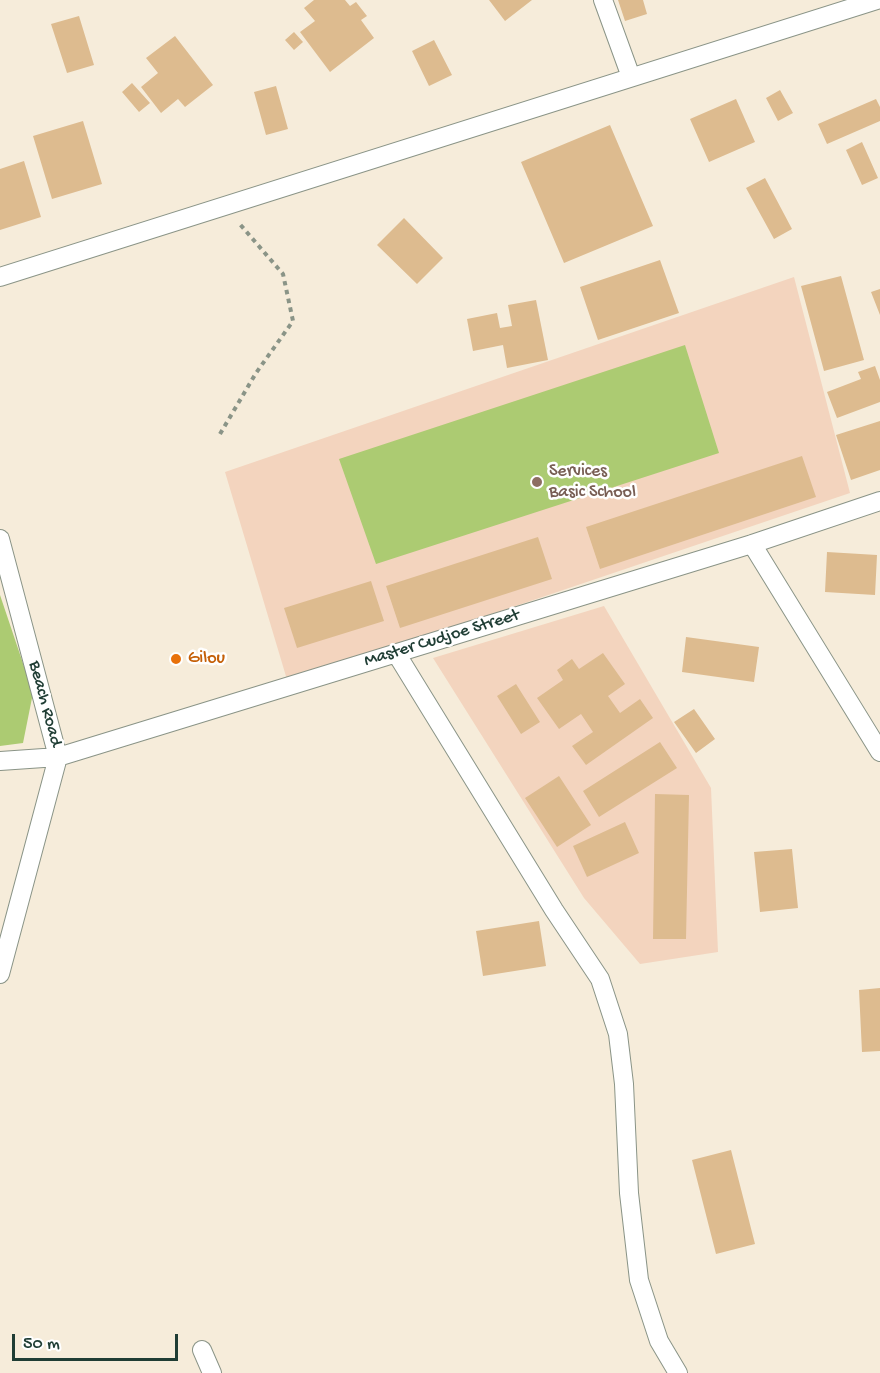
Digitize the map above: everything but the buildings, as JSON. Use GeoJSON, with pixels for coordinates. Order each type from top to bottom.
{"type":"FeatureCollection","features":[{"type":"Feature","properties":{"kind":"street"},"geometry":{"type":"LineString","coordinates":[[603,0],[631,77]]}},
{"type":"Feature","properties":{"kind":"street"},"geometry":{"type":"LineString","coordinates":[[0,277],[877,0]]}},
{"type":"Feature","properties":{"kind":"street","name":"Master Cudjoe Street"},"geometry":{"type":"LineString","coordinates":[[0,761],[58,757],[752,544],[880,501]]}},
{"type":"Feature","properties":{"kind":"street","name":"Beach Road"},"geometry":{"type":"LineString","coordinates":[[0,539],[58,757],[0,974]]}},
{"type":"Feature","properties":{"kind":"street"},"geometry":{"type":"LineString","coordinates":[[752,544],[880,752]]}},
{"type":"Feature","properties":{"kind":"street"},"geometry":{"type":"LineString","coordinates":[[396,653],[554,910],[600,979],[618,1034],[624,1084],[629,1193],[639,1280],[659,1341],[678,1373]]}},
{"type":"Feature","properties":{"kind":"street"},"geometry":{"type":"LineString","coordinates":[[202,1350],[212,1373]]}},
{"type":"Feature","properties":{"kind":"path"},"geometry":{"type":"LineString","coordinates":[[219,434],[256,373],[293,321],[283,274],[224,206]]}},
{"type":"Feature","properties":{"kind":"shaded area","name":"Services Basic School"},"geometry":{"type":"Polygon","coordinates":[[[794,277],[850,493],[288,683],[225,472],[794,277]]]}},
{"type":"Feature","properties":{"kind":"shaded area"},"geometry":{"type":"Polygon","coordinates":[[[604,606],[711,788],[718,952],[640,964],[584,898],[433,658],[604,606]]]}},
{"type":"Feature","properties":{"kind":"green space"},"geometry":{"type":"Polygon","coordinates":[[[685,345],[719,453],[376,564],[339,459],[685,345]]]}},
{"type":"Feature","properties":{"kind":"green space"},"geometry":{"type":"Polygon","coordinates":[[[0,595],[33,693],[23,743],[0,746],[0,595]]]}},
{"type":"Feature","properties":{"kind":"place","name":"Services Basic School"},"geometry":{"type":"Point","coordinates":[537,482]}},
{"type":"Feature","properties":{"kind":"place","name":"Gilou"},"geometry":{"type":"Point","coordinates":[176,659]}}]}
